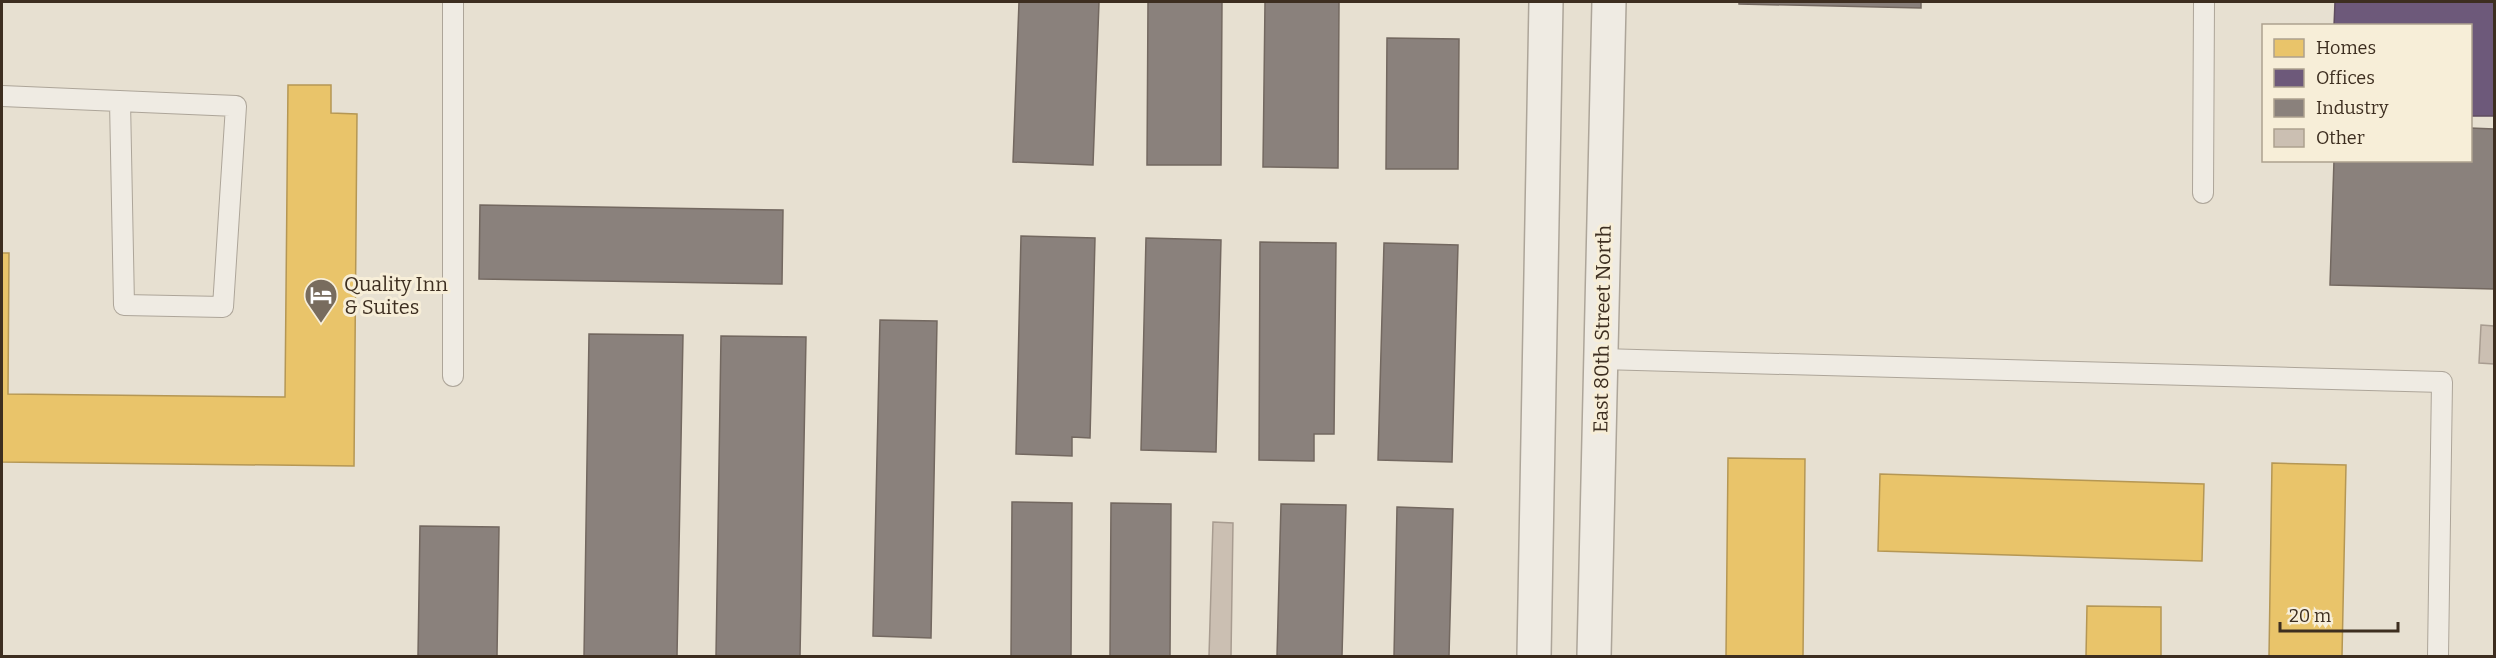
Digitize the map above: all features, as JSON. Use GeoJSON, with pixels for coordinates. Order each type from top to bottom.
{"type":"FeatureCollection","features":[{"type":"Feature","properties":{"kind":"street"},"geometry":{"type":"LineString","coordinates":[[1534,657],[1546,2]]}},
{"type":"Feature","properties":{"kind":"street","name":"East 80th Street North"},"geometry":{"type":"LineString","coordinates":[[1594,657],[1609,2]]}},
{"type":"Feature","properties":{"kind":"lane"},"geometry":{"type":"LineString","coordinates":[[453,2],[453,376]]}},
{"type":"Feature","properties":{"kind":"lane"},"geometry":{"type":"LineString","coordinates":[[2202,193],[2204,2]]}},
{"type":"Feature","properties":{"kind":"lane"},"geometry":{"type":"LineString","coordinates":[[2,96],[120,101],[236,106],[223,307],[124,305],[120,101]]}},
{"type":"Feature","properties":{"kind":"lane"},"geometry":{"type":"LineString","coordinates":[[1601,359],[2442,382],[2438,657]]}},
{"type":"Feature","properties":{"kind":"building: Homes","name":"Quality Inn & Suites"},"geometry":{"type":"Polygon","coordinates":[[[288,85],[331,85],[331,113],[357,114],[354,466],[2,462],[2,253],[9,253],[8,394],[285,397],[288,85]]]}},
{"type":"Feature","properties":{"kind":"building: Homes"},"geometry":{"type":"Polygon","coordinates":[[[1728,458],[1805,459],[1803,656],[1726,656],[1728,458]]]}},
{"type":"Feature","properties":{"kind":"building: Homes"},"geometry":{"type":"Polygon","coordinates":[[[2272,463],[2346,465],[2342,656],[2269,656],[2272,463]]]}},
{"type":"Feature","properties":{"kind":"building: Homes"},"geometry":{"type":"Polygon","coordinates":[[[1880,474],[2204,484],[2202,561],[1878,551],[1880,474]]]}},
{"type":"Feature","properties":{"kind":"building: Homes"},"geometry":{"type":"Polygon","coordinates":[[[2087,606],[2161,607],[2161,656],[2086,656],[2087,606]]]}},
{"type":"Feature","properties":{"kind":"building: Offices"},"geometry":{"type":"Polygon","coordinates":[[[2335,2],[2494,2],[2494,116],[2472,116],[2472,24],[2334,24],[2335,2]]]}},
{"type":"Feature","properties":{"kind":"building: Industry"},"geometry":{"type":"Polygon","coordinates":[[[1019,2],[1099,2],[1093,165],[1013,162],[1019,2]]]}},
{"type":"Feature","properties":{"kind":"building: Industry"},"geometry":{"type":"Polygon","coordinates":[[[1148,2],[1222,2],[1221,165],[1147,165],[1148,2]]]}},
{"type":"Feature","properties":{"kind":"building: Industry"},"geometry":{"type":"Polygon","coordinates":[[[1265,2],[1339,2],[1338,168],[1263,167],[1265,2]]]}},
{"type":"Feature","properties":{"kind":"building: Industry"},"geometry":{"type":"Polygon","coordinates":[[[1739,2],[1921,2],[1921,8],[1739,4],[1739,2]]]}},
{"type":"Feature","properties":{"kind":"building: Industry"},"geometry":{"type":"Polygon","coordinates":[[[1387,38],[1459,39],[1458,169],[1386,169],[1387,38]]]}},
{"type":"Feature","properties":{"kind":"building: Industry"},"geometry":{"type":"Polygon","coordinates":[[[2472,128],[2494,129],[2494,289],[2330,285],[2334,162],[2472,162],[2472,128]]]}},
{"type":"Feature","properties":{"kind":"building: Industry"},"geometry":{"type":"Polygon","coordinates":[[[480,205],[783,210],[782,284],[479,279],[480,205]]]}},
{"type":"Feature","properties":{"kind":"building: Industry"},"geometry":{"type":"Polygon","coordinates":[[[1021,236],[1095,238],[1090,438],[1072,437],[1072,456],[1016,454],[1021,236]]]}},
{"type":"Feature","properties":{"kind":"building: Industry"},"geometry":{"type":"Polygon","coordinates":[[[1146,238],[1221,240],[1216,452],[1141,450],[1146,238]]]}},
{"type":"Feature","properties":{"kind":"building: Industry"},"geometry":{"type":"Polygon","coordinates":[[[1260,242],[1336,243],[1334,434],[1314,434],[1314,461],[1259,460],[1260,242]]]}},
{"type":"Feature","properties":{"kind":"building: Industry"},"geometry":{"type":"Polygon","coordinates":[[[1384,243],[1458,245],[1452,462],[1378,460],[1384,243]]]}},
{"type":"Feature","properties":{"kind":"building: Industry"},"geometry":{"type":"Polygon","coordinates":[[[880,320],[937,321],[931,638],[873,636],[880,320]]]}},
{"type":"Feature","properties":{"kind":"building: Industry"},"geometry":{"type":"Polygon","coordinates":[[[589,334],[683,335],[677,656],[584,656],[589,334]]]}},
{"type":"Feature","properties":{"kind":"building: Industry"},"geometry":{"type":"Polygon","coordinates":[[[721,336],[806,337],[800,656],[716,656],[721,336]]]}},
{"type":"Feature","properties":{"kind":"building: Industry"},"geometry":{"type":"Polygon","coordinates":[[[1012,502],[1072,503],[1071,656],[1011,656],[1012,502]]]}},
{"type":"Feature","properties":{"kind":"building: Industry"},"geometry":{"type":"Polygon","coordinates":[[[1111,503],[1171,504],[1170,656],[1110,656],[1111,503]]]}},
{"type":"Feature","properties":{"kind":"building: Industry"},"geometry":{"type":"Polygon","coordinates":[[[1281,504],[1346,505],[1342,656],[1277,656],[1281,504]]]}},
{"type":"Feature","properties":{"kind":"building: Industry"},"geometry":{"type":"Polygon","coordinates":[[[1397,507],[1453,509],[1449,656],[1394,656],[1397,507]]]}},
{"type":"Feature","properties":{"kind":"building: Industry"},"geometry":{"type":"Polygon","coordinates":[[[420,526],[499,527],[497,656],[418,656],[420,526]]]}},
{"type":"Feature","properties":{"kind":"building: Other"},"geometry":{"type":"Polygon","coordinates":[[[2481,325],[2494,326],[2494,364],[2479,363],[2481,325]]]}},
{"type":"Feature","properties":{"kind":"building: Other"},"geometry":{"type":"Polygon","coordinates":[[[1213,522],[1233,523],[1231,656],[1209,656],[1213,522]]]}},
{"type":"Feature","properties":{"kind":"place","name":"Quality Inn & Suites"},"geometry":{"type":"Point","coordinates":[321,324]}}]}
